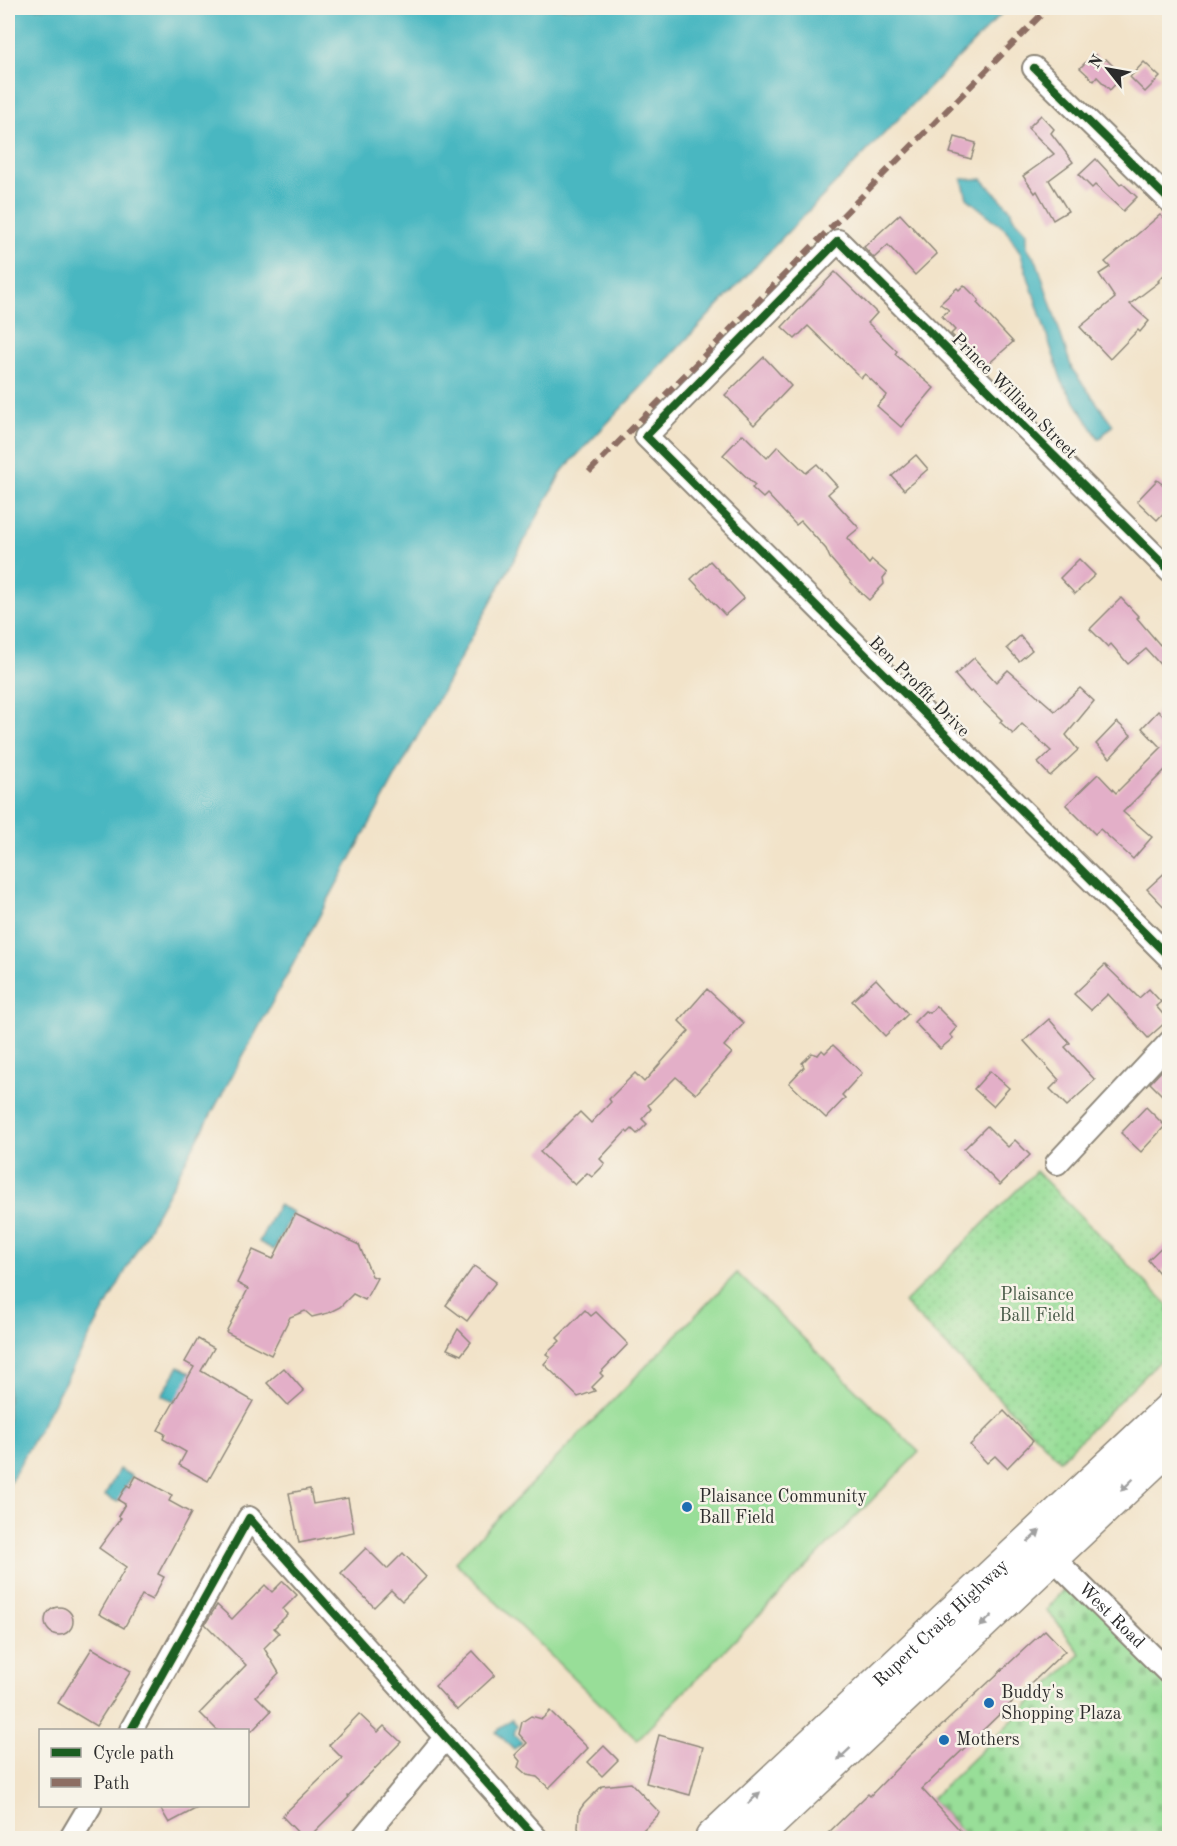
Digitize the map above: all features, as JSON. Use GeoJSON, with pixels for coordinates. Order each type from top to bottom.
{"type":"FeatureCollection","features":[{"type":"Feature","properties":{"kind":"main road","name":"Rupert Craig Highway"},"geometry":{"type":"LineString","coordinates":[[712,1839],[1170,1409]]}},
{"type":"Feature","properties":{"kind":"main road","name":"Rupert Craig Highway"},"geometry":{"type":"LineString","coordinates":[[754,1839],[1170,1446]]}},
{"type":"Feature","properties":{"kind":"street"},"geometry":{"type":"LineString","coordinates":[[1035,68],[1170,201]]}},
{"type":"Feature","properties":{"kind":"street","name":"Prince William Street"},"geometry":{"type":"LineString","coordinates":[[646,436],[838,241],[1170,571]]}},
{"type":"Feature","properties":{"kind":"street","name":"Ben Proffit Drive"},"geometry":{"type":"LineString","coordinates":[[646,436],[1166,947]]}},
{"type":"Feature","properties":{"kind":"street"},"geometry":{"type":"LineString","coordinates":[[1057,1163],[1170,1042]]}},
{"type":"Feature","properties":{"kind":"street"},"geometry":{"type":"LineString","coordinates":[[132,1729],[249,1518],[536,1839]]}},
{"type":"Feature","properties":{"kind":"street","name":"West Road"},"geometry":{"type":"LineString","coordinates":[[1053,1558],[1170,1674]]}},
{"type":"Feature","properties":{"kind":"street"},"geometry":{"type":"LineString","coordinates":[[363,1839],[446,1737]]}},
{"type":"Feature","properties":{"kind":"street"},"geometry":{"type":"LineString","coordinates":[[71,1839],[89,1807]]}},
{"type":"Feature","properties":{"kind":"green space","name":"Plaisance Ball Field"},"geometry":{"type":"Polygon","coordinates":[[[1036,1171],[1169,1306],[1169,1351],[1060,1460],[904,1303],[1036,1171]]]}},
{"type":"Feature","properties":{"kind":"green space","name":"Plaisance Community Ball Field"},"geometry":{"type":"Polygon","coordinates":[[[737,1273],[919,1452],[637,1740],[455,1562],[737,1273]]]}},
{"type":"Feature","properties":{"kind":"green space"},"geometry":{"type":"Polygon","coordinates":[[[1073,1577],[1169,1676],[1169,1838],[969,1838],[931,1799],[1081,1654],[1046,1611],[1073,1577]]]}},
{"type":"Feature","properties":{"kind":"water"},"geometry":{"type":"Polygon","coordinates":[[[8,8],[1007,8],[783,237],[563,470],[8,1486],[8,8]]]}},
{"type":"Feature","properties":{"kind":"water"},"geometry":{"type":"Polygon","coordinates":[[[962,179],[982,179],[1010,209],[1013,217],[1027,232],[1027,247],[1037,262],[1072,369],[1113,425],[1099,439],[1062,382],[1020,252],[1006,230],[967,198],[962,179]]]}},
{"type":"Feature","properties":{"kind":"water"},"geometry":{"type":"Polygon","coordinates":[[[278,1205],[293,1212],[274,1250],[259,1242],[278,1205]]]}},
{"type":"Feature","properties":{"kind":"water"},"geometry":{"type":"Polygon","coordinates":[[[179,1366],[193,1374],[176,1403],[162,1395],[179,1366]]]}},
{"type":"Feature","properties":{"kind":"water"},"geometry":{"type":"Polygon","coordinates":[[[119,1469],[132,1476],[118,1502],[105,1496],[119,1469]]]}},
{"type":"Feature","properties":{"kind":"water"},"geometry":{"type":"Polygon","coordinates":[[[511,1719],[517,1725],[514,1734],[522,1743],[514,1749],[496,1732],[511,1719]]]}},
{"type":"Feature","properties":{"kind":"building"},"geometry":{"type":"Polygon","coordinates":[[[1094,54],[1102,62],[1106,59],[1123,76],[1110,90],[1097,77],[1094,81],[1080,68],[1094,54]]]}},
{"type":"Feature","properties":{"kind":"building"},"geometry":{"type":"Polygon","coordinates":[[[1144,62],[1160,77],[1145,92],[1130,77],[1144,62]]]}},
{"type":"Feature","properties":{"kind":"building"},"geometry":{"type":"Polygon","coordinates":[[[1041,115],[1054,129],[1051,133],[1073,162],[1049,180],[1068,211],[1053,220],[1037,191],[1035,193],[1023,176],[1054,154],[1028,128],[1041,115]]]}},
{"type":"Feature","properties":{"kind":"building"},"geometry":{"type":"Polygon","coordinates":[[[955,137],[976,143],[971,159],[950,153],[955,137]]]}},
{"type":"Feature","properties":{"kind":"building"},"geometry":{"type":"Polygon","coordinates":[[[1096,159],[1120,185],[1122,183],[1137,197],[1123,211],[1095,185],[1092,188],[1079,175],[1096,159]]]}},
{"type":"Feature","properties":{"kind":"building"},"geometry":{"type":"Polygon","coordinates":[[[900,214],[937,254],[915,275],[888,245],[874,258],[864,247],[900,214]]]}},
{"type":"Feature","properties":{"kind":"building"},"geometry":{"type":"Polygon","coordinates":[[[1160,215],[1170,224],[1170,269],[1159,282],[1130,304],[1149,321],[1110,359],[1080,327],[1115,298],[1099,274],[1110,267],[1105,262],[1160,215]]]}},
{"type":"Feature","properties":{"kind":"building"},"geometry":{"type":"Polygon","coordinates":[[[835,272],[877,313],[868,323],[897,351],[895,354],[934,388],[901,427],[877,406],[887,395],[865,374],[861,378],[808,326],[795,339],[782,327],[835,272]]]}},
{"type":"Feature","properties":{"kind":"building"},"geometry":{"type":"Polygon","coordinates":[[[964,285],[979,300],[977,303],[1013,342],[985,367],[951,334],[955,330],[942,316],[949,310],[940,304],[957,288],[959,290],[964,285]]]}},
{"type":"Feature","properties":{"kind":"building"},"geometry":{"type":"Polygon","coordinates":[[[764,357],[791,386],[754,425],[725,395],[764,357]]]}},
{"type":"Feature","properties":{"kind":"building"},"geometry":{"type":"Polygon","coordinates":[[[743,434],[767,458],[778,446],[806,473],[817,464],[837,486],[828,494],[859,528],[847,538],[869,564],[872,560],[887,573],[883,578],[884,584],[869,600],[830,558],[826,549],[801,521],[796,525],[767,494],[763,498],[752,488],[755,485],[723,455],[743,434]]]}},
{"type":"Feature","properties":{"kind":"building"},"geometry":{"type":"Polygon","coordinates":[[[916,455],[928,469],[904,490],[892,476],[916,455]]]}},
{"type":"Feature","properties":{"kind":"building"},"geometry":{"type":"Polygon","coordinates":[[[1157,480],[1170,490],[1170,506],[1157,520],[1137,501],[1157,480]]]}},
{"type":"Feature","properties":{"kind":"building"},"geometry":{"type":"Polygon","coordinates":[[[1079,559],[1095,575],[1075,594],[1060,578],[1079,559]]]}},
{"type":"Feature","properties":{"kind":"building"},"geometry":{"type":"Polygon","coordinates":[[[710,561],[744,598],[725,615],[691,579],[710,561]]]}},
{"type":"Feature","properties":{"kind":"building"},"geometry":{"type":"Polygon","coordinates":[[[1121,598],[1160,645],[1170,636],[1170,668],[1166,671],[1146,649],[1128,664],[1111,644],[1108,647],[1090,629],[1121,598]]]}},
{"type":"Feature","properties":{"kind":"building"},"geometry":{"type":"Polygon","coordinates":[[[1020,636],[1032,650],[1019,661],[1007,648],[1020,636]]]}},
{"type":"Feature","properties":{"kind":"building"},"geometry":{"type":"Polygon","coordinates":[[[974,658],[996,682],[1008,670],[1055,711],[1080,688],[1094,701],[1066,735],[1078,750],[1050,776],[1038,763],[1051,751],[1022,724],[1013,734],[1000,722],[1002,720],[972,691],[970,692],[955,675],[974,658]]]}},
{"type":"Feature","properties":{"kind":"building"},"geometry":{"type":"Polygon","coordinates":[[[1158,711],[1170,722],[1170,765],[1123,812],[1152,837],[1133,859],[1100,829],[1095,834],[1066,805],[1098,774],[1116,793],[1161,748],[1142,728],[1158,711]]]}},
{"type":"Feature","properties":{"kind":"building"},"geometry":{"type":"Polygon","coordinates":[[[1117,722],[1131,735],[1110,758],[1096,744],[1117,722]]]}},
{"type":"Feature","properties":{"kind":"building"},"geometry":{"type":"Polygon","coordinates":[[[1170,868],[1170,913],[1147,889],[1170,868]]]}},
{"type":"Feature","properties":{"kind":"building"},"geometry":{"type":"Polygon","coordinates":[[[1105,965],[1139,998],[1149,989],[1161,1002],[1156,1006],[1168,1020],[1148,1038],[1108,994],[1091,1010],[1074,994],[1105,965]]]}},
{"type":"Feature","properties":{"kind":"building"},"geometry":{"type":"Polygon","coordinates":[[[876,979],[908,1014],[885,1036],[852,1001],[876,979]]]}},
{"type":"Feature","properties":{"kind":"building"},"geometry":{"type":"Polygon","coordinates":[[[707,989],[744,1023],[724,1046],[732,1053],[696,1094],[676,1077],[648,1105],[651,1109],[642,1119],[647,1124],[637,1134],[632,1129],[628,1133],[626,1131],[600,1159],[605,1164],[592,1177],[587,1173],[575,1185],[540,1152],[580,1112],[591,1123],[611,1102],[609,1099],[635,1073],[644,1082],[689,1031],[679,1021],[707,989]]]}},
{"type":"Feature","properties":{"kind":"building"},"geometry":{"type":"Polygon","coordinates":[[[936,1006],[957,1027],[950,1035],[953,1038],[940,1049],[914,1022],[925,1011],[930,1013],[936,1006]]]}},
{"type":"Feature","properties":{"kind":"building"},"geometry":{"type":"Polygon","coordinates":[[[1049,1019],[1070,1043],[1065,1047],[1095,1080],[1067,1106],[1050,1089],[1059,1080],[1024,1041],[1049,1019]]]}},
{"type":"Feature","properties":{"kind":"building"},"geometry":{"type":"Polygon","coordinates":[[[833,1045],[862,1073],[842,1095],[845,1098],[826,1118],[789,1083],[804,1067],[802,1063],[812,1053],[818,1055],[822,1050],[825,1053],[833,1045]]]}},
{"type":"Feature","properties":{"kind":"building"},"geometry":{"type":"Polygon","coordinates":[[[1170,1062],[1170,1103],[1150,1083],[1170,1062]]]}},
{"type":"Feature","properties":{"kind":"building"},"geometry":{"type":"Polygon","coordinates":[[[990,1071],[1009,1088],[993,1106],[974,1089],[990,1071]]]}},
{"type":"Feature","properties":{"kind":"building"},"geometry":{"type":"Polygon","coordinates":[[[1146,1107],[1165,1126],[1141,1152],[1121,1133],[1146,1107]]]}},
{"type":"Feature","properties":{"kind":"building"},"geometry":{"type":"Polygon","coordinates":[[[987,1126],[1008,1147],[1015,1140],[1030,1155],[1000,1185],[964,1149],[987,1126]]]}},
{"type":"Feature","properties":{"kind":"building"},"geometry":{"type":"Polygon","coordinates":[[[295,1214],[359,1245],[372,1276],[377,1278],[365,1300],[353,1294],[340,1307],[328,1313],[312,1317],[305,1311],[290,1317],[271,1355],[226,1332],[248,1289],[237,1283],[253,1250],[273,1259],[295,1214]]]}},
{"type":"Feature","properties":{"kind":"building"},"geometry":{"type":"Polygon","coordinates":[[[1170,1239],[1170,1263],[1159,1273],[1148,1260],[1170,1239]]]}},
{"type":"Feature","properties":{"kind":"building"},"geometry":{"type":"Polygon","coordinates":[[[474,1266],[496,1282],[467,1321],[446,1305],[474,1266]]]}},
{"type":"Feature","properties":{"kind":"building"},"geometry":{"type":"Polygon","coordinates":[[[585,1310],[591,1316],[596,1312],[628,1344],[600,1373],[603,1376],[592,1387],[595,1391],[578,1397],[544,1364],[550,1357],[546,1354],[560,1341],[557,1338],[585,1310]]]}},
{"type":"Feature","properties":{"kind":"building"},"geometry":{"type":"Polygon","coordinates":[[[458,1329],[471,1342],[461,1355],[447,1349],[458,1329]]]}},
{"type":"Feature","properties":{"kind":"building"},"geometry":{"type":"Polygon","coordinates":[[[198,1339],[214,1348],[201,1371],[253,1401],[208,1481],[179,1465],[186,1452],[163,1439],[165,1434],[158,1430],[194,1367],[185,1362],[198,1339]]]}},
{"type":"Feature","properties":{"kind":"building"},"geometry":{"type":"Polygon","coordinates":[[[284,1368],[304,1391],[288,1405],[267,1383],[284,1368]]]}},
{"type":"Feature","properties":{"kind":"building"},"geometry":{"type":"Polygon","coordinates":[[[1004,1411],[1033,1441],[1007,1468],[995,1456],[987,1463],[970,1445],[1004,1411]]]}},
{"type":"Feature","properties":{"kind":"building"},"geometry":{"type":"Polygon","coordinates":[[[136,1476],[172,1495],[169,1501],[191,1513],[158,1574],[164,1577],[152,1600],[142,1595],[124,1628],[99,1614],[126,1567],[99,1548],[121,1518],[118,1516],[125,1504],[118,1500],[136,1476]]]}},
{"type":"Feature","properties":{"kind":"building"},"geometry":{"type":"Polygon","coordinates":[[[310,1489],[313,1504],[348,1498],[354,1532],[299,1543],[289,1493],[310,1489]]]}},
{"type":"Feature","properties":{"kind":"building"},"geometry":{"type":"Polygon","coordinates":[[[366,1548],[387,1569],[403,1553],[426,1577],[402,1601],[391,1590],[374,1607],[341,1573],[366,1548]]]}},
{"type":"Feature","properties":{"kind":"building"},"geometry":{"type":"Polygon","coordinates":[[[283,1581],[297,1595],[283,1609],[288,1614],[274,1628],[279,1633],[264,1648],[279,1673],[256,1696],[271,1711],[252,1731],[249,1729],[216,1729],[200,1713],[246,1665],[205,1624],[217,1605],[232,1619],[265,1585],[272,1592],[283,1581]]]}},
{"type":"Feature","properties":{"kind":"building"},"geometry":{"type":"Polygon","coordinates":[[[59,1607],[69,1611],[73,1621],[69,1631],[59,1635],[49,1631],[45,1621],[49,1611],[59,1607]]]}},
{"type":"Feature","properties":{"kind":"building"},"geometry":{"type":"Polygon","coordinates":[[[1045,1630],[1065,1651],[922,1789],[968,1839],[822,1839],[868,1794],[870,1796],[910,1755],[1045,1630]]]}},
{"type":"Feature","properties":{"kind":"building"},"geometry":{"type":"Polygon","coordinates":[[[92,1648],[131,1671],[96,1726],[58,1703],[92,1648]]]}},
{"type":"Feature","properties":{"kind":"building"},"geometry":{"type":"Polygon","coordinates":[[[473,1651],[495,1675],[457,1710],[435,1686],[473,1651]]]}},
{"type":"Feature","properties":{"kind":"building"},"geometry":{"type":"Polygon","coordinates":[[[550,1711],[588,1748],[549,1788],[537,1777],[527,1775],[518,1767],[520,1761],[515,1755],[527,1743],[519,1734],[522,1722],[531,1716],[542,1719],[550,1711]]]}},
{"type":"Feature","properties":{"kind":"building"},"geometry":{"type":"Polygon","coordinates":[[[359,1714],[378,1732],[384,1726],[401,1742],[307,1839],[304,1839],[282,1816],[342,1758],[329,1745],[359,1714]]]}},
{"type":"Feature","properties":{"kind":"building"},"geometry":{"type":"Polygon","coordinates":[[[659,1735],[703,1747],[690,1795],[646,1783],[659,1735]]]}},
{"type":"Feature","properties":{"kind":"building"},"geometry":{"type":"Polygon","coordinates":[[[604,1746],[618,1760],[602,1776],[588,1762],[604,1746]]]}},
{"type":"Feature","properties":{"kind":"building"},"geometry":{"type":"Polygon","coordinates":[[[631,1783],[660,1813],[634,1839],[582,1839],[578,1828],[579,1811],[584,1804],[602,1786],[631,1783]]]}},
{"type":"Feature","properties":{"kind":"building"},"geometry":{"type":"Polygon","coordinates":[[[160,1807],[199,1807],[169,1823],[160,1807]]]}},
{"type":"Feature","properties":{"kind":"marked path"},"geometry":{"type":"LineString","coordinates":[[589,472],[1048,8]]}},
{"type":"Feature","properties":{"kind":"cycle path"},"geometry":{"type":"LineString","coordinates":[[1034,68],[1170,201]]}},
{"type":"Feature","properties":{"kind":"cycle path"},"geometry":{"type":"LineString","coordinates":[[1170,571],[838,241],[646,436],[1170,958]]}},
{"type":"Feature","properties":{"kind":"cycle path"},"geometry":{"type":"LineString","coordinates":[[132,1729],[249,1518],[536,1838]]}},
{"type":"Feature","properties":{"kind":"place","name":"Plaisance Community Ball Field"},"geometry":{"type":"Point","coordinates":[687,1507]}},
{"type":"Feature","properties":{"kind":"place","name":"Buddy's Shopping Plaza"},"geometry":{"type":"Point","coordinates":[989,1703]}},
{"type":"Feature","properties":{"kind":"place","name":"Mothers"},"geometry":{"type":"Point","coordinates":[944,1740]}}]}
